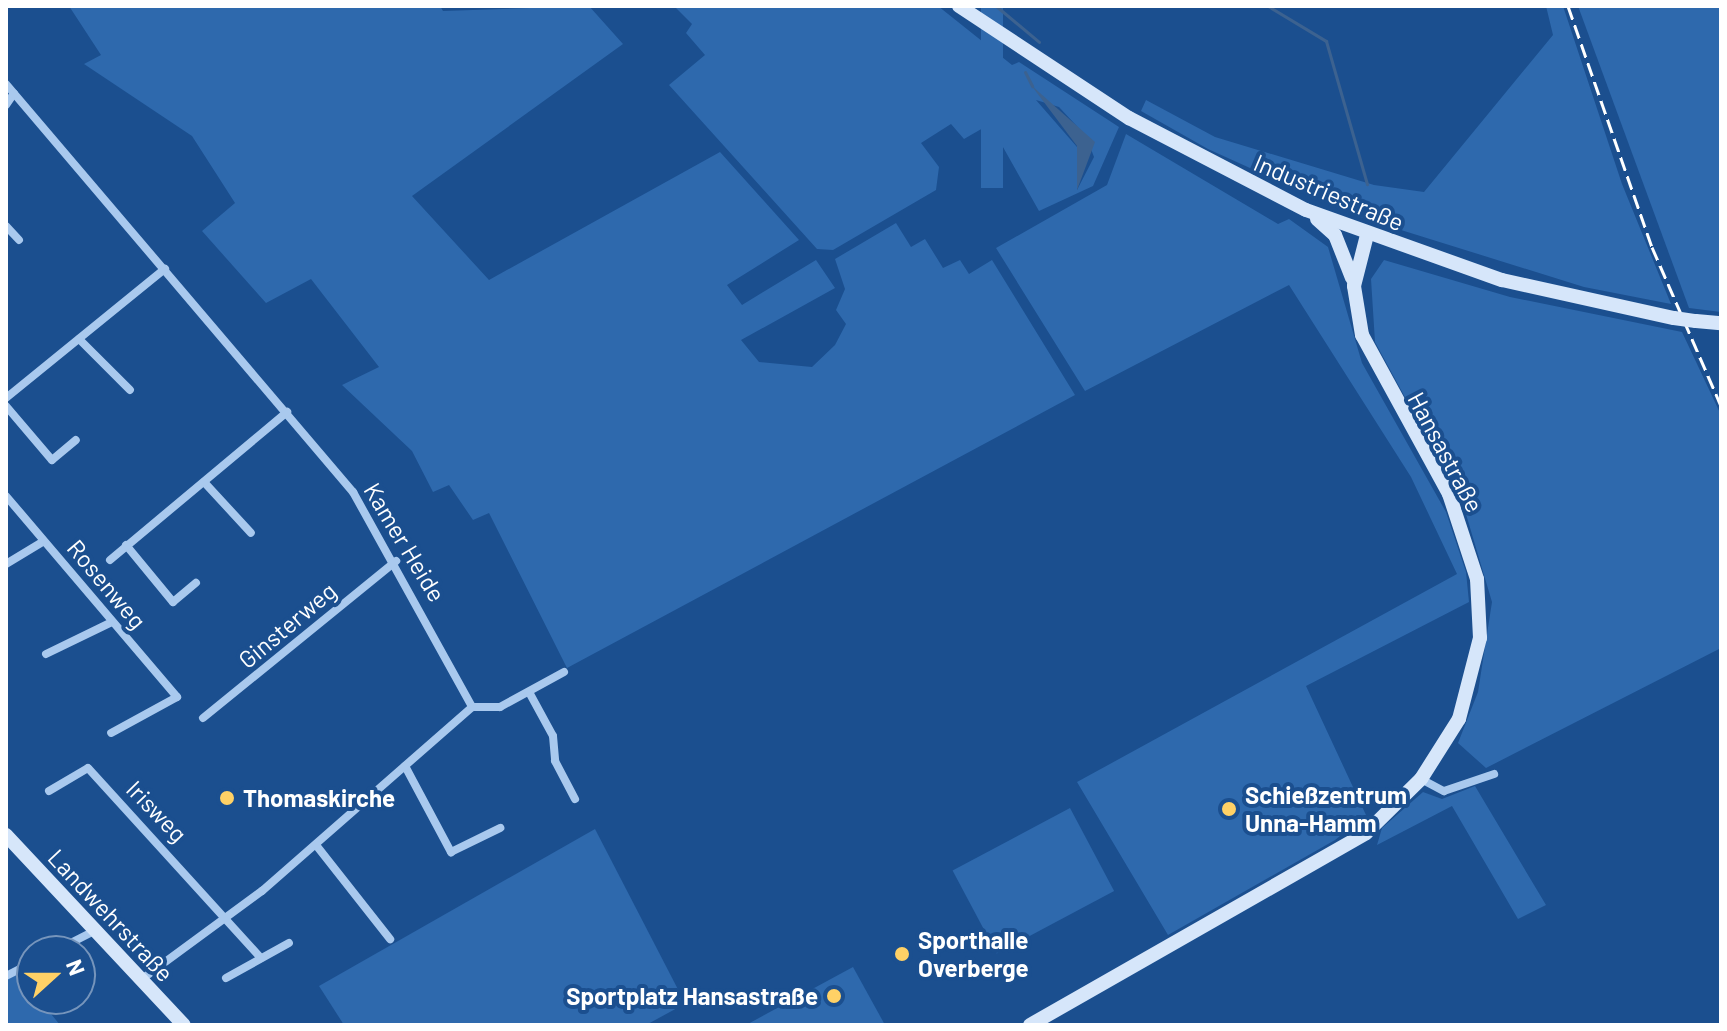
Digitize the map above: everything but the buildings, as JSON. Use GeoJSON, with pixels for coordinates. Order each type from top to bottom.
{"type":"FeatureCollection","features":[{"type":"Feature","properties":{"kind":"street","name":"Industriestraße"},"geometry":{"type":"LineString","coordinates":[[959,6],[1129,118],[1306,210],[1367,235],[1502,280],[1674,318],[1721,323]]}},
{"type":"Feature","properties":{"kind":"street","name":"Kamer Heide"},"geometry":{"type":"LineString","coordinates":[[6,84],[353,492],[396,561],[472,707]]}},
{"type":"Feature","properties":{"kind":"street"},"geometry":{"type":"LineString","coordinates":[[6,105],[14,93]]}},
{"type":"Feature","properties":{"kind":"street"},"geometry":{"type":"LineString","coordinates":[[1306,210],[1335,235],[1354,286]]}},
{"type":"Feature","properties":{"kind":"street"},"geometry":{"type":"LineString","coordinates":[[6,226],[19,240]]}},
{"type":"Feature","properties":{"kind":"street","name":"Hansastraße"},"geometry":{"type":"LineString","coordinates":[[1030,1025],[1323,862],[1366,833],[1421,779],[1448,740],[1471,686],[1480,638],[1477,579],[1449,494],[1368,353],[1354,286],[1367,235]]}},
{"type":"Feature","properties":{"kind":"street"},"geometry":{"type":"LineString","coordinates":[[6,398],[165,269]]}},
{"type":"Feature","properties":{"kind":"street"},"geometry":{"type":"LineString","coordinates":[[79,339],[130,390]]}},
{"type":"Feature","properties":{"kind":"street"},"geometry":{"type":"LineString","coordinates":[[6,406],[52,460],[76,440]]}},
{"type":"Feature","properties":{"kind":"street"},"geometry":{"type":"LineString","coordinates":[[110,560],[287,412]]}},
{"type":"Feature","properties":{"kind":"street"},"geometry":{"type":"LineString","coordinates":[[204,482],[251,533]]}},
{"type":"Feature","properties":{"kind":"street","name":"Rosenweg"},"geometry":{"type":"LineString","coordinates":[[6,496],[177,697],[111,733]]}},
{"type":"Feature","properties":{"kind":"street"},"geometry":{"type":"LineString","coordinates":[[6,564],[44,541]]}},
{"type":"Feature","properties":{"kind":"street"},"geometry":{"type":"LineString","coordinates":[[126,545],[173,602],[196,583]]}},
{"type":"Feature","properties":{"kind":"street","name":"Ginsterweg"},"geometry":{"type":"LineString","coordinates":[[203,718],[396,561]]}},
{"type":"Feature","properties":{"kind":"street"},"geometry":{"type":"LineString","coordinates":[[46,654],[112,622]]}},
{"type":"Feature","properties":{"kind":"street"},"geometry":{"type":"LineString","coordinates":[[142,979],[316,845],[472,707],[495,709],[564,672]]}},
{"type":"Feature","properties":{"kind":"street"},"geometry":{"type":"LineString","coordinates":[[529,692],[553,736],[555,761],[575,799]]}},
{"type":"Feature","properties":{"kind":"street"},"geometry":{"type":"LineString","coordinates":[[405,766],[451,852],[500,828]]}},
{"type":"Feature","properties":{"kind":"street","name":"Irisweg"},"geometry":{"type":"LineString","coordinates":[[49,791],[88,768],[228,914]]}},
{"type":"Feature","properties":{"kind":"street"},"geometry":{"type":"LineString","coordinates":[[1421,779],[1444,791],[1494,774]]}},
{"type":"Feature","properties":{"kind":"street","name":"Landwehrstraße"},"geometry":{"type":"LineString","coordinates":[[6,835],[184,1025]]}},
{"type":"Feature","properties":{"kind":"street"},"geometry":{"type":"LineString","coordinates":[[316,845],[390,939]]}},
{"type":"Feature","properties":{"kind":"street"},"geometry":{"type":"LineString","coordinates":[[228,914],[261,958]]}},
{"type":"Feature","properties":{"kind":"street"},"geometry":{"type":"LineString","coordinates":[[86,935],[94,931]]}},
{"type":"Feature","properties":{"kind":"street"},"geometry":{"type":"LineString","coordinates":[[226,978],[289,943]]}},
{"type":"Feature","properties":{"kind":"shaded area"},"geometry":{"type":"Polygon","coordinates":[[[69,6],[440,6],[443,11],[589,6],[623,44],[412,196],[489,280],[720,152],[799,240],[727,285],[742,305],[816,260],[835,288],[741,340],[759,362],[812,367],[835,345],[846,324],[836,310],[845,289],[835,259],[896,223],[911,247],[925,239],[943,268],[960,260],[969,274],[992,260],[1075,395],[567,668],[489,513],[473,520],[449,485],[433,492],[412,451],[342,385],[379,367],[311,279],[266,303],[202,231],[235,203],[192,136],[84,64],[101,55],[69,6]]]}},
{"type":"Feature","properties":{"kind":"shaded area"},"geometry":{"type":"Polygon","coordinates":[[[674,6],[938,6],[1012,65],[1019,62],[1119,127],[1093,186],[1039,211],[990,124],[964,139],[951,124],[921,143],[939,167],[936,190],[833,250],[817,249],[669,85],[705,55],[686,33],[692,24],[674,6]],[[1036,100],[1077,147],[1077,190],[1094,157],[1086,136],[1059,107],[1036,100]]]}},
{"type":"Feature","properties":{"kind":"shaded area"},"geometry":{"type":"Polygon","coordinates":[[[981,6],[1003,6],[1003,188],[981,188],[981,6]]]}},
{"type":"Feature","properties":{"kind":"shaded area"},"geometry":{"type":"Polygon","coordinates":[[[1546,6],[1563,6],[1622,184],[1671,304],[1584,287],[1356,216],[1208,149],[1141,111],[1146,100],[1215,137],[1374,185],[1424,192],[1553,35],[1546,6]]]}},
{"type":"Feature","properties":{"kind":"shaded area"},"geometry":{"type":"Polygon","coordinates":[[[1578,6],[1721,6],[1721,312],[1689,308],[1578,6]]]}},
{"type":"Feature","properties":{"kind":"shaded area"},"geometry":{"type":"Polygon","coordinates":[[[1031,85],[1095,142],[1077,190],[1077,146],[1031,85]]]}},
{"type":"Feature","properties":{"kind":"shaded area"},"geometry":{"type":"Polygon","coordinates":[[[1126,134],[1278,224],[1289,219],[1328,247],[1362,363],[1446,512],[1466,572],[1469,602],[1306,686],[1366,815],[1335,840],[1168,935],[1077,782],[1457,574],[1411,477],[1289,285],[1085,391],[996,248],[1107,185],[1126,134]]]}},
{"type":"Feature","properties":{"kind":"shaded area"},"geometry":{"type":"Polygon","coordinates":[[[1384,260],[1510,297],[1682,332],[1721,415],[1721,648],[1486,768],[1458,743],[1478,692],[1492,602],[1463,504],[1375,342],[1371,279],[1384,260]]]}},
{"type":"Feature","properties":{"kind":"shaded area"},"geometry":{"type":"Polygon","coordinates":[[[1475,786],[1546,905],[1518,919],[1452,806],[1377,845],[1382,828],[1423,792],[1442,799],[1475,786]]]}},
{"type":"Feature","properties":{"kind":"shaded area"},"geometry":{"type":"Polygon","coordinates":[[[1070,808],[1114,891],[997,953],[953,870],[1070,808]]]}},
{"type":"Feature","properties":{"kind":"shaded area"},"geometry":{"type":"Polygon","coordinates":[[[595,829],[684,1001],[679,1007],[646,1025],[344,1025],[319,986],[595,829]]]}},
{"type":"Feature","properties":{"kind":"shaded area","name":"Sportplatz Hansastraße"},"geometry":{"type":"Polygon","coordinates":[[[853,967],[885,1025],[746,1025],[853,967]]]}},
{"type":"Feature","properties":{"kind":"shaded area"},"geometry":{"type":"Polygon","coordinates":[[[16,975],[16,1015],[52,1015],[60,1025],[6,1025],[6,980],[16,975]]]}},
{"type":"Feature","properties":{"kind":"waterway"},"geometry":{"type":"LineString","coordinates":[[996,6],[1039,42]]}},
{"type":"Feature","properties":{"kind":"waterway"},"geometry":{"type":"LineString","coordinates":[[1268,6],[1326,41],[1367,184]]}},
{"type":"Feature","properties":{"kind":"waterway"},"geometry":{"type":"LineString","coordinates":[[1025,72],[1032,86]]}},
{"type":"Feature","properties":{"kind":"railway"},"geometry":{"type":"LineString","coordinates":[[1568,6],[1652,247],[1721,406]]}},
{"type":"Feature","properties":{"kind":"place","name":"Thomaskirche"},"geometry":{"type":"Point","coordinates":[227,798]}},
{"type":"Feature","properties":{"kind":"place","name":"Schießzentrum Unna-Hamm"},"geometry":{"type":"Point","coordinates":[1229,809]}},
{"type":"Feature","properties":{"kind":"place","name":"Sporthalle Overberge"},"geometry":{"type":"Point","coordinates":[902,954]}},
{"type":"Feature","properties":{"kind":"place","name":"Sportplatz Hansastraße"},"geometry":{"type":"Point","coordinates":[834,996]}}]}
